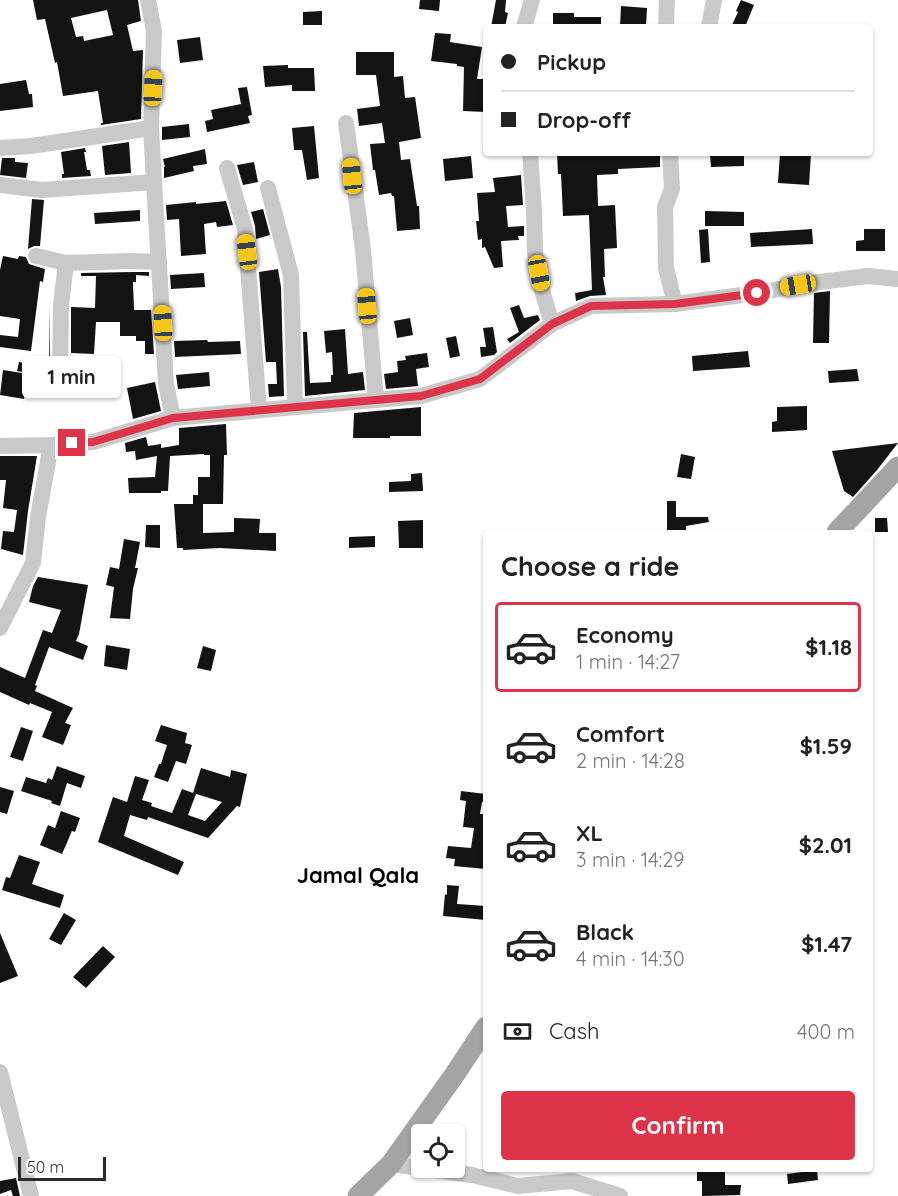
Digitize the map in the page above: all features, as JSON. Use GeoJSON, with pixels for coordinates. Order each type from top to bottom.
{"type":"FeatureCollection","features":[{"type":"Feature","properties":{"kind":"main road"},"geometry":{"type":"LineString","coordinates":[[839,530],[898,467]]}},
{"type":"Feature","properties":{"kind":"main road"},"geometry":{"type":"LineString","coordinates":[[358,1196],[391,1164],[483,1032]]}},
{"type":"Feature","properties":{"kind":"street"},"geometry":{"type":"LineString","coordinates":[[148,0],[154,31],[151,129],[166,384],[173,418]]}},
{"type":"Feature","properties":{"kind":"street"},"geometry":{"type":"LineString","coordinates":[[525,24],[532,0]]}},
{"type":"Feature","properties":{"kind":"street"},"geometry":{"type":"LineString","coordinates":[[666,24],[667,0]]}},
{"type":"Feature","properties":{"kind":"street"},"geometry":{"type":"LineString","coordinates":[[710,24],[714,0]]}},
{"type":"Feature","properties":{"kind":"street"},"geometry":{"type":"LineString","coordinates":[[346,123],[363,249],[376,400]]}},
{"type":"Feature","properties":{"kind":"street"},"geometry":{"type":"LineString","coordinates":[[0,148],[31,146],[151,129]]}},
{"type":"Feature","properties":{"kind":"street"},"geometry":{"type":"LineString","coordinates":[[530,156],[535,253],[552,324]]}},
{"type":"Feature","properties":{"kind":"street"},"geometry":{"type":"LineString","coordinates":[[670,156],[672,189],[665,207],[666,268],[675,304]]}},
{"type":"Feature","properties":{"kind":"street"},"geometry":{"type":"LineString","coordinates":[[227,168],[245,229],[259,410]]}},
{"type":"Feature","properties":{"kind":"street"},"geometry":{"type":"LineString","coordinates":[[0,184],[42,190],[154,182]]}},
{"type":"Feature","properties":{"kind":"street"},"geometry":{"type":"LineString","coordinates":[[268,188],[291,275],[295,407]]}},
{"type":"Feature","properties":{"kind":"street"},"geometry":{"type":"LineString","coordinates":[[36,256],[66,263],[159,262]]}},
{"type":"Feature","properties":{"kind":"street"},"geometry":{"type":"LineString","coordinates":[[60,381],[61,305],[66,263]]}},
{"type":"Feature","properties":{"kind":"street"},"geometry":{"type":"LineString","coordinates":[[0,446],[93,442],[173,418],[421,396],[480,379],[552,324],[591,306],[675,304],[868,276],[898,279]]}},
{"type":"Feature","properties":{"kind":"street"},"geometry":{"type":"LineString","coordinates":[[0,628],[33,563],[38,517],[51,445]]}},
{"type":"Feature","properties":{"kind":"street"},"geometry":{"type":"LineString","coordinates":[[0,1072],[31,1196]]}},
{"type":"Feature","properties":{"kind":"street"},"geometry":{"type":"LineString","coordinates":[[391,1164],[472,1175],[518,1186],[572,1181],[620,1196]]}},
{"type":"Feature","properties":{"kind":"building"},"geometry":{"type":"Polygon","coordinates":[[[33,0],[138,0],[141,21],[127,25],[133,51],[143,50],[141,119],[101,125],[103,123],[98,91],[63,96],[57,62],[55,63],[45,19],[37,20],[33,0]],[[107,10],[71,18],[76,37],[83,36],[84,41],[113,35],[107,10]]]}},
{"type":"Feature","properties":{"kind":"building"},"geometry":{"type":"Polygon","coordinates":[[[420,0],[440,0],[439,11],[419,9],[420,0]]]}},
{"type":"Feature","properties":{"kind":"building"},"geometry":{"type":"Polygon","coordinates":[[[496,0],[506,0],[505,12],[508,13],[506,24],[492,24],[496,0]]]}},
{"type":"Feature","properties":{"kind":"building"},"geometry":{"type":"Polygon","coordinates":[[[741,0],[754,5],[746,24],[732,24],[738,12],[736,11],[741,0]]]}},
{"type":"Feature","properties":{"kind":"building"},"geometry":{"type":"Polygon","coordinates":[[[621,6],[647,8],[646,24],[620,24],[621,6]]]}},
{"type":"Feature","properties":{"kind":"building"},"geometry":{"type":"Polygon","coordinates":[[[322,11],[322,25],[303,25],[303,12],[322,11]]]}},
{"type":"Feature","properties":{"kind":"building"},"geometry":{"type":"Polygon","coordinates":[[[553,13],[574,13],[574,17],[601,17],[601,24],[553,24],[553,13]]]}},
{"type":"Feature","properties":{"kind":"building"},"geometry":{"type":"Polygon","coordinates":[[[435,33],[451,34],[450,42],[482,47],[477,79],[483,79],[483,112],[463,111],[464,67],[431,61],[435,33]]]}},
{"type":"Feature","properties":{"kind":"building"},"geometry":{"type":"Polygon","coordinates":[[[200,37],[203,60],[180,63],[177,40],[200,37]]]}},
{"type":"Feature","properties":{"kind":"building"},"geometry":{"type":"Polygon","coordinates":[[[356,52],[394,52],[394,77],[403,76],[405,98],[415,97],[421,138],[399,142],[401,160],[410,159],[417,206],[419,206],[420,229],[397,231],[394,196],[391,193],[379,195],[370,144],[385,143],[382,123],[359,126],[357,109],[380,106],[376,75],[356,75],[356,52]]]}},
{"type":"Feature","properties":{"kind":"building"},"geometry":{"type":"Polygon","coordinates":[[[288,65],[288,68],[314,68],[315,91],[292,91],[292,85],[265,87],[263,66],[288,65]]]}},
{"type":"Feature","properties":{"kind":"building"},"geometry":{"type":"Polygon","coordinates":[[[26,80],[29,94],[32,94],[33,107],[0,111],[0,84],[26,80]]]}},
{"type":"Feature","properties":{"kind":"building"},"geometry":{"type":"Polygon","coordinates":[[[247,87],[252,115],[248,116],[250,123],[207,132],[205,121],[213,119],[211,110],[241,104],[238,88],[247,87]]]}},
{"type":"Feature","properties":{"kind":"building"},"geometry":{"type":"Polygon","coordinates":[[[189,124],[190,137],[162,140],[162,127],[189,124]]]}},
{"type":"Feature","properties":{"kind":"building"},"geometry":{"type":"Polygon","coordinates":[[[314,126],[319,178],[307,180],[302,150],[294,150],[292,128],[314,126]]]}},
{"type":"Feature","properties":{"kind":"building"},"geometry":{"type":"Polygon","coordinates":[[[129,142],[131,173],[105,175],[102,146],[129,142]]]}},
{"type":"Feature","properties":{"kind":"building"},"geometry":{"type":"Polygon","coordinates":[[[85,148],[87,170],[90,170],[91,176],[62,178],[64,174],[61,152],[85,148]]]}},
{"type":"Feature","properties":{"kind":"building"},"geometry":{"type":"Polygon","coordinates":[[[205,149],[207,164],[193,166],[194,171],[164,178],[163,159],[205,149]]]}},
{"type":"Feature","properties":{"kind":"building"},"geometry":{"type":"Polygon","coordinates":[[[471,156],[473,178],[445,181],[443,159],[471,156]]]}},
{"type":"Feature","properties":{"kind":"building"},"geometry":{"type":"Polygon","coordinates":[[[557,156],[660,156],[660,167],[618,169],[618,174],[597,175],[598,206],[615,205],[617,248],[604,249],[605,277],[603,277],[606,295],[590,296],[576,301],[575,293],[592,290],[589,215],[563,216],[561,174],[558,174],[557,156]]]}},
{"type":"Feature","properties":{"kind":"building"},"geometry":{"type":"Polygon","coordinates":[[[710,156],[744,156],[744,166],[711,167],[710,156]]]}},
{"type":"Feature","properties":{"kind":"building"},"geometry":{"type":"Polygon","coordinates":[[[780,156],[811,156],[809,185],[778,183],[780,156]]]}},
{"type":"Feature","properties":{"kind":"building"},"geometry":{"type":"Polygon","coordinates":[[[2,158],[15,158],[15,162],[28,163],[26,178],[0,175],[2,158]]]}},
{"type":"Feature","properties":{"kind":"building"},"geometry":{"type":"Polygon","coordinates":[[[254,162],[258,182],[243,185],[237,165],[254,162]]]}},
{"type":"Feature","properties":{"kind":"building"},"geometry":{"type":"Polygon","coordinates":[[[521,175],[523,205],[506,206],[508,227],[524,226],[524,236],[518,236],[519,240],[501,241],[503,267],[494,268],[485,247],[482,248],[482,239],[478,240],[477,193],[495,192],[493,178],[521,175]]]}},
{"type":"Feature","properties":{"kind":"building"},"geometry":{"type":"Polygon","coordinates":[[[32,199],[44,200],[40,246],[28,249],[32,199]]]}},
{"type":"Feature","properties":{"kind":"building"},"geometry":{"type":"Polygon","coordinates":[[[226,201],[233,225],[217,227],[216,222],[204,224],[206,254],[181,256],[179,219],[167,220],[166,205],[226,201]]]}},
{"type":"Feature","properties":{"kind":"building"},"geometry":{"type":"Polygon","coordinates":[[[263,209],[270,235],[256,239],[251,212],[263,209]]]}},
{"type":"Feature","properties":{"kind":"building"},"geometry":{"type":"Polygon","coordinates":[[[140,210],[140,221],[95,224],[94,213],[140,210]]]}},
{"type":"Feature","properties":{"kind":"building"},"geometry":{"type":"Polygon","coordinates":[[[705,211],[744,212],[744,226],[705,226],[705,211]]]}},
{"type":"Feature","properties":{"kind":"building"},"geometry":{"type":"Polygon","coordinates":[[[708,229],[710,262],[701,263],[699,230],[708,229]]]}},
{"type":"Feature","properties":{"kind":"building"},"geometry":{"type":"Polygon","coordinates":[[[812,229],[813,244],[751,247],[750,233],[812,229]]]}},
{"type":"Feature","properties":{"kind":"building"},"geometry":{"type":"Polygon","coordinates":[[[864,229],[885,229],[885,251],[856,251],[856,241],[864,240],[864,229]]]}},
{"type":"Feature","properties":{"kind":"building"},"geometry":{"type":"Polygon","coordinates":[[[3,256],[18,259],[19,256],[26,257],[29,264],[45,269],[43,282],[40,281],[31,351],[0,347],[0,335],[18,337],[20,319],[0,316],[0,270],[3,256]]]}},
{"type":"Feature","properties":{"kind":"building"},"geometry":{"type":"Polygon","coordinates":[[[278,269],[281,287],[284,396],[269,397],[268,384],[277,384],[276,362],[266,362],[259,272],[278,269]]]}},
{"type":"Feature","properties":{"kind":"building"},"geometry":{"type":"Polygon","coordinates":[[[149,272],[149,276],[136,275],[136,282],[133,282],[134,310],[151,310],[154,354],[145,354],[145,341],[136,341],[136,336],[120,336],[120,322],[96,322],[94,354],[71,353],[71,307],[95,308],[96,276],[81,276],[81,273],[149,272]]]}},
{"type":"Feature","properties":{"kind":"building"},"geometry":{"type":"Polygon","coordinates":[[[204,273],[205,287],[171,289],[170,275],[204,273]]]}},
{"type":"Feature","properties":{"kind":"building"},"geometry":{"type":"Polygon","coordinates":[[[830,291],[829,343],[813,343],[814,293],[830,291]]]}},
{"type":"Feature","properties":{"kind":"building"},"geometry":{"type":"Polygon","coordinates":[[[519,305],[524,318],[538,315],[540,320],[510,343],[507,339],[519,332],[510,308],[519,305]]]}},
{"type":"Feature","properties":{"kind":"building"},"geometry":{"type":"Polygon","coordinates":[[[50,306],[50,383],[47,382],[48,376],[17,371],[19,362],[49,367],[50,306]]]}},
{"type":"Feature","properties":{"kind":"building"},"geometry":{"type":"Polygon","coordinates":[[[410,318],[413,335],[397,338],[394,321],[410,318]]]}},
{"type":"Feature","properties":{"kind":"building"},"geometry":{"type":"Polygon","coordinates":[[[493,327],[497,352],[494,355],[481,357],[480,347],[486,347],[483,328],[493,327]]]}},
{"type":"Feature","properties":{"kind":"building"},"geometry":{"type":"Polygon","coordinates":[[[345,329],[348,374],[363,372],[365,390],[305,396],[303,332],[307,332],[310,383],[331,382],[332,352],[326,353],[324,331],[345,329]]]}},
{"type":"Feature","properties":{"kind":"building"},"geometry":{"type":"Polygon","coordinates":[[[456,336],[460,356],[450,358],[446,338],[456,336]]]}},
{"type":"Feature","properties":{"kind":"building"},"geometry":{"type":"Polygon","coordinates":[[[174,341],[240,341],[241,354],[175,357],[174,341]]]}},
{"type":"Feature","properties":{"kind":"building"},"geometry":{"type":"Polygon","coordinates":[[[748,351],[750,367],[693,371],[692,356],[748,351]]]}},
{"type":"Feature","properties":{"kind":"building"},"geometry":{"type":"Polygon","coordinates":[[[427,353],[429,367],[416,369],[418,386],[386,389],[384,374],[398,372],[397,361],[406,360],[405,356],[427,353]]]}},
{"type":"Feature","properties":{"kind":"building"},"geometry":{"type":"Polygon","coordinates":[[[857,369],[859,381],[829,383],[828,371],[857,369]]]}},
{"type":"Feature","properties":{"kind":"building"},"geometry":{"type":"Polygon","coordinates":[[[3,370],[28,374],[24,399],[0,395],[3,370]]]}},
{"type":"Feature","properties":{"kind":"building"},"geometry":{"type":"Polygon","coordinates":[[[71,372],[108,379],[106,393],[69,386],[71,372]]]}},
{"type":"Feature","properties":{"kind":"building"},"geometry":{"type":"Polygon","coordinates":[[[209,372],[210,386],[178,389],[176,375],[209,372]]]}},
{"type":"Feature","properties":{"kind":"building"},"geometry":{"type":"Polygon","coordinates":[[[155,382],[161,411],[133,419],[127,388],[155,382]]]}},
{"type":"Feature","properties":{"kind":"building"},"geometry":{"type":"Polygon","coordinates":[[[807,406],[807,430],[772,432],[772,422],[777,421],[777,407],[807,406]]]}},
{"type":"Feature","properties":{"kind":"building"},"geometry":{"type":"Polygon","coordinates":[[[421,407],[421,436],[353,438],[354,413],[421,407]]]}},
{"type":"Feature","properties":{"kind":"building"},"geometry":{"type":"Polygon","coordinates":[[[226,424],[227,455],[224,455],[223,504],[203,504],[203,533],[234,532],[234,518],[260,519],[259,533],[276,533],[276,551],[220,548],[183,550],[183,548],[177,548],[174,504],[193,504],[193,495],[198,495],[198,477],[210,477],[210,455],[170,456],[168,491],[129,493],[128,478],[155,477],[157,456],[136,460],[135,451],[126,452],[125,443],[146,437],[148,446],[161,444],[161,448],[179,445],[179,428],[226,424]]]}},
{"type":"Feature","properties":{"kind":"building"},"geometry":{"type":"Polygon","coordinates":[[[898,443],[853,497],[844,491],[832,451],[898,443]]]}},
{"type":"Feature","properties":{"kind":"building"},"geometry":{"type":"Polygon","coordinates":[[[681,454],[695,457],[691,479],[677,477],[681,454]]]}},
{"type":"Feature","properties":{"kind":"building"},"geometry":{"type":"Polygon","coordinates":[[[0,456],[37,456],[23,555],[1,549],[3,531],[14,532],[17,510],[3,508],[6,480],[0,480],[0,456]]]}},
{"type":"Feature","properties":{"kind":"building"},"geometry":{"type":"Polygon","coordinates":[[[422,473],[423,491],[389,492],[389,482],[411,481],[411,474],[422,473]]]}},
{"type":"Feature","properties":{"kind":"building"},"geometry":{"type":"Polygon","coordinates":[[[667,501],[676,501],[676,517],[708,517],[709,522],[686,526],[686,530],[667,530],[667,501]]]}},
{"type":"Feature","properties":{"kind":"building"},"geometry":{"type":"Polygon","coordinates":[[[875,518],[887,518],[888,532],[875,532],[875,518]]]}},
{"type":"Feature","properties":{"kind":"building"},"geometry":{"type":"Polygon","coordinates":[[[423,520],[423,548],[399,548],[398,521],[423,520]]]}},
{"type":"Feature","properties":{"kind":"building"},"geometry":{"type":"Polygon","coordinates":[[[146,525],[160,525],[160,548],[145,547],[146,525]]]}},
{"type":"Feature","properties":{"kind":"building"},"geometry":{"type":"Polygon","coordinates":[[[375,536],[375,547],[349,548],[349,537],[375,536]]]}},
{"type":"Feature","properties":{"kind":"building"},"geometry":{"type":"Polygon","coordinates":[[[124,539],[140,542],[130,619],[110,618],[114,587],[106,585],[110,567],[119,569],[124,539]]]}},
{"type":"Feature","properties":{"kind":"building"},"geometry":{"type":"Polygon","coordinates":[[[38,577],[88,585],[76,641],[88,646],[83,660],[49,647],[35,685],[37,686],[35,691],[73,708],[65,723],[71,725],[63,745],[42,737],[52,712],[0,692],[0,667],[25,678],[43,630],[52,633],[61,610],[29,602],[38,577]]]}},
{"type":"Feature","properties":{"kind":"building"},"geometry":{"type":"Polygon","coordinates":[[[106,645],[130,649],[127,670],[104,666],[106,645]]]}},
{"type":"Feature","properties":{"kind":"building"},"geometry":{"type":"Polygon","coordinates":[[[203,646],[216,650],[211,671],[197,668],[203,646]]]}},
{"type":"Feature","properties":{"kind":"building"},"geometry":{"type":"Polygon","coordinates":[[[161,725],[187,733],[185,743],[192,745],[186,764],[176,761],[168,782],[154,777],[167,745],[155,741],[161,725]]]}},
{"type":"Feature","properties":{"kind":"building"},"geometry":{"type":"Polygon","coordinates":[[[21,727],[33,731],[23,761],[10,757],[21,727]]]}},
{"type":"Feature","properties":{"kind":"building"},"geometry":{"type":"Polygon","coordinates":[[[57,766],[85,776],[81,788],[67,783],[60,806],[21,791],[26,777],[46,783],[48,778],[52,780],[57,766]]]}},
{"type":"Feature","properties":{"kind":"building"},"geometry":{"type":"Polygon","coordinates":[[[201,768],[230,777],[231,770],[247,774],[240,807],[237,806],[208,838],[148,817],[147,820],[130,815],[124,836],[184,862],[178,875],[98,842],[113,797],[127,802],[135,776],[149,780],[142,800],[152,803],[151,806],[172,813],[182,789],[193,793],[201,768]],[[195,793],[188,815],[205,821],[222,802],[195,793]]]}},
{"type":"Feature","properties":{"kind":"building"},"geometry":{"type":"Polygon","coordinates":[[[0,787],[14,791],[7,814],[0,812],[0,787]]]}},
{"type":"Feature","properties":{"kind":"building"},"geometry":{"type":"Polygon","coordinates":[[[461,791],[483,794],[480,814],[483,814],[483,869],[454,866],[455,859],[446,858],[448,846],[471,848],[474,828],[463,827],[466,801],[460,800],[461,791]]]}},
{"type":"Feature","properties":{"kind":"building"},"geometry":{"type":"Polygon","coordinates":[[[61,811],[80,818],[62,854],[40,845],[48,825],[55,828],[61,811]]]}},
{"type":"Feature","properties":{"kind":"building"},"geometry":{"type":"Polygon","coordinates":[[[19,855],[40,862],[32,884],[64,895],[60,908],[2,890],[6,877],[10,878],[19,855]]]}},
{"type":"Feature","properties":{"kind":"building"},"geometry":{"type":"Polygon","coordinates":[[[447,885],[459,886],[457,904],[483,906],[483,920],[443,916],[445,894],[447,895],[447,885]]]}},
{"type":"Feature","properties":{"kind":"building"},"geometry":{"type":"Polygon","coordinates":[[[64,913],[76,920],[61,945],[49,939],[64,913]]]}},
{"type":"Feature","properties":{"kind":"building"},"geometry":{"type":"Polygon","coordinates":[[[0,933],[18,976],[0,983],[0,933]]]}},
{"type":"Feature","properties":{"kind":"building"},"geometry":{"type":"Polygon","coordinates":[[[103,946],[115,957],[86,988],[73,977],[103,946]]]}},
{"type":"Feature","properties":{"kind":"building"},"geometry":{"type":"Polygon","coordinates":[[[697,1172],[725,1172],[725,1185],[741,1185],[740,1195],[702,1196],[702,1181],[697,1181],[697,1172]]]}},
{"type":"Feature","properties":{"kind":"building"},"geometry":{"type":"Polygon","coordinates":[[[817,1172],[818,1180],[788,1184],[787,1174],[817,1172]]]}},
{"type":"Feature","properties":{"kind":"building"},"geometry":{"type":"Polygon","coordinates":[[[16,1178],[20,1196],[13,1196],[11,1190],[0,1194],[0,1181],[16,1178]]]}},
{"type":"Feature","properties":{"kind":"district","name":"Jamal Qala"},"geometry":{"type":"Point","coordinates":[358,875]}},
{"type":"Feature","properties":{"kind":"route"},"geometry":{"type":"LineString","coordinates":[[72,443],[93,442],[173,418],[421,396],[480,379],[552,324],[591,306],[675,304],[757,293]]}}]}
